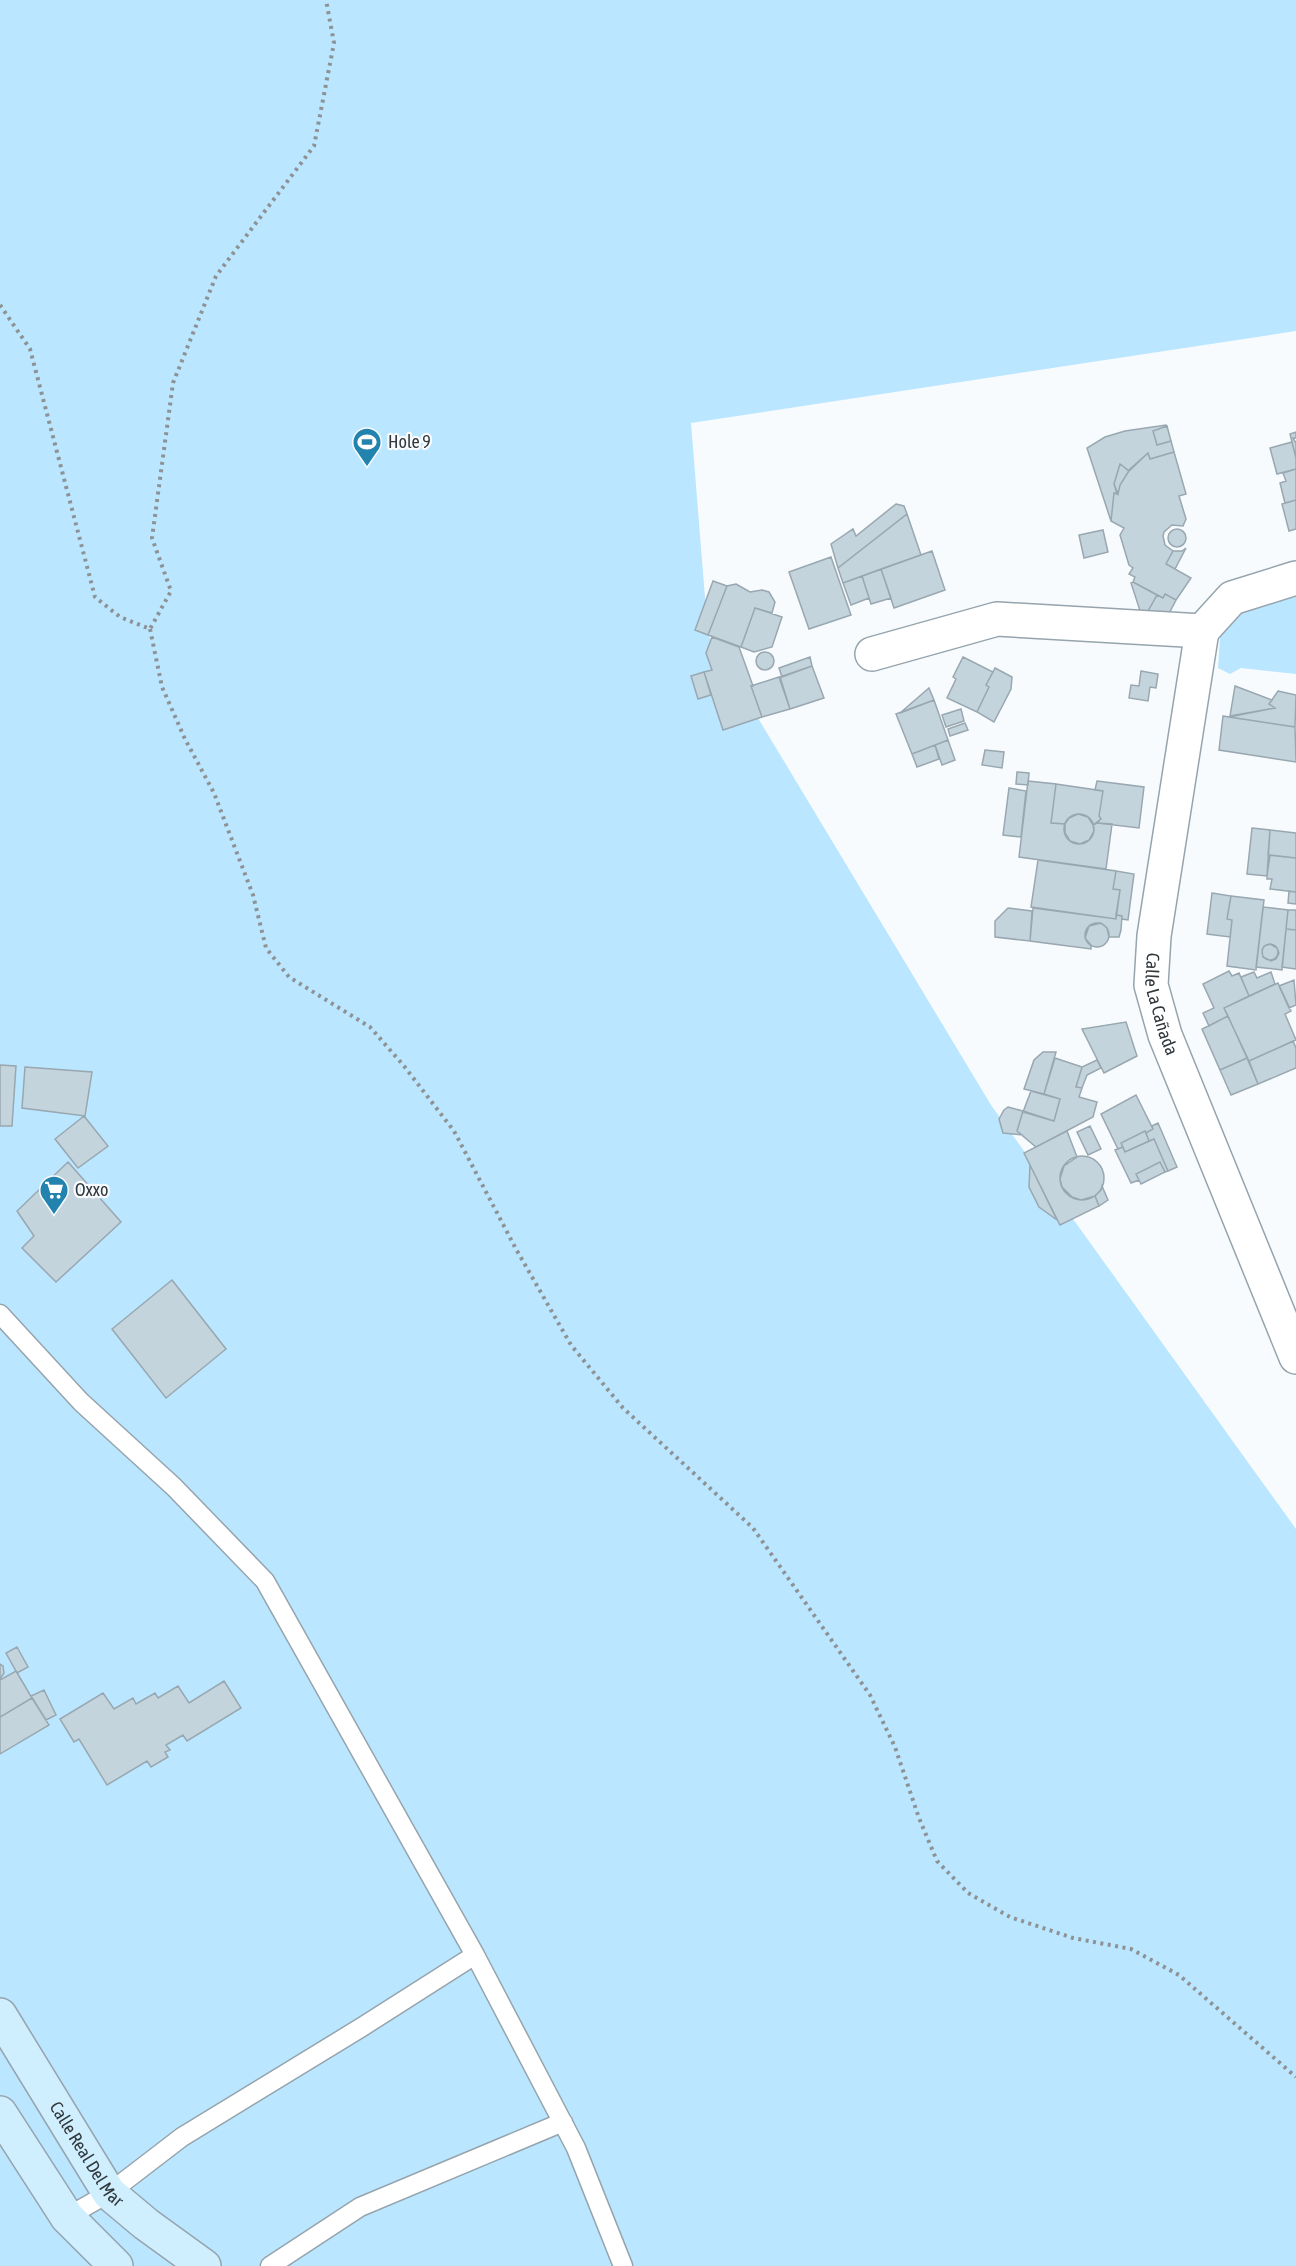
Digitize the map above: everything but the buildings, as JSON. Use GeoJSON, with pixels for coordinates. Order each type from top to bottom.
{"type":"FeatureCollection","features":[{"type":"Feature","properties":{"kind":"street"},"geometry":{"type":"LineString","coordinates":[[872,654],[997,619],[1202,631],[1232,598],[1296,578]]}},
{"type":"Feature","properties":{"kind":"street","name":"Calle La Cañada"},"geometry":{"type":"LineString","coordinates":[[1202,631],[1154,936],[1151,985],[1165,1035],[1296,1357]]}},
{"type":"Feature","properties":{"kind":"street","name":"Calle Real Del Mar"},"geometry":{"type":"LineString","coordinates":[[0,2015],[109,2193],[146,2224],[204,2266]]}},
{"type":"Feature","properties":{"kind":"street"},"geometry":{"type":"LineString","coordinates":[[0,2113],[67,2217],[116,2266]]}},
{"type":"Feature","properties":{"kind":"lane"},"geometry":{"type":"LineString","coordinates":[[0,1314],[81,1402],[174,1487],[265,1581],[475,1954],[576,2148],[623,2266]]}},
{"type":"Feature","properties":{"kind":"lane"},"geometry":{"type":"LineString","coordinates":[[67,2217],[109,2193],[182,2137],[362,2027],[475,1954]]}},
{"type":"Feature","properties":{"kind":"lane"},"geometry":{"type":"LineString","coordinates":[[270,2266],[360,2207],[562,2122]]}},
{"type":"Feature","properties":{"kind":"path"},"geometry":{"type":"LineString","coordinates":[[326,0],[334,44],[314,146],[216,276],[172,382],[152,538],[171,591],[150,629],[162,687],[185,739],[214,793],[253,895],[266,948],[289,976],[370,1027],[404,1066],[454,1131],[516,1249],[572,1345],[623,1408],[753,1528],[870,1695],[895,1747],[919,1818],[937,1861],[968,1893],[1010,1917],[1073,1938],[1131,1948],[1179,1975],[1296,2077]]}},
{"type":"Feature","properties":{"kind":"path"},"geometry":{"type":"LineString","coordinates":[[0,305],[30,349],[96,597],[120,617],[150,629]]}},
{"type":"Feature","properties":{"kind":"shaded area"},"geometry":{"type":"Polygon","coordinates":[[[0,0],[1296,0],[1296,331],[691,423],[708,635],[991,1105],[1296,1529],[1296,2266],[0,2266],[0,0]]]}},
{"type":"Feature","properties":{"kind":"shaded area"},"geometry":{"type":"Polygon","coordinates":[[[1296,591],[1296,674],[1241,668],[1230,674],[1218,668],[1220,637],[1230,619],[1240,608],[1296,591]]]}},
{"type":"Feature","properties":{"kind":"place","name":"Hole 9"},"geometry":{"type":"Point","coordinates":[367,468]}},
{"type":"Feature","properties":{"kind":"place","name":"Oxxo"},"geometry":{"type":"Point","coordinates":[54,1216]}}]}
